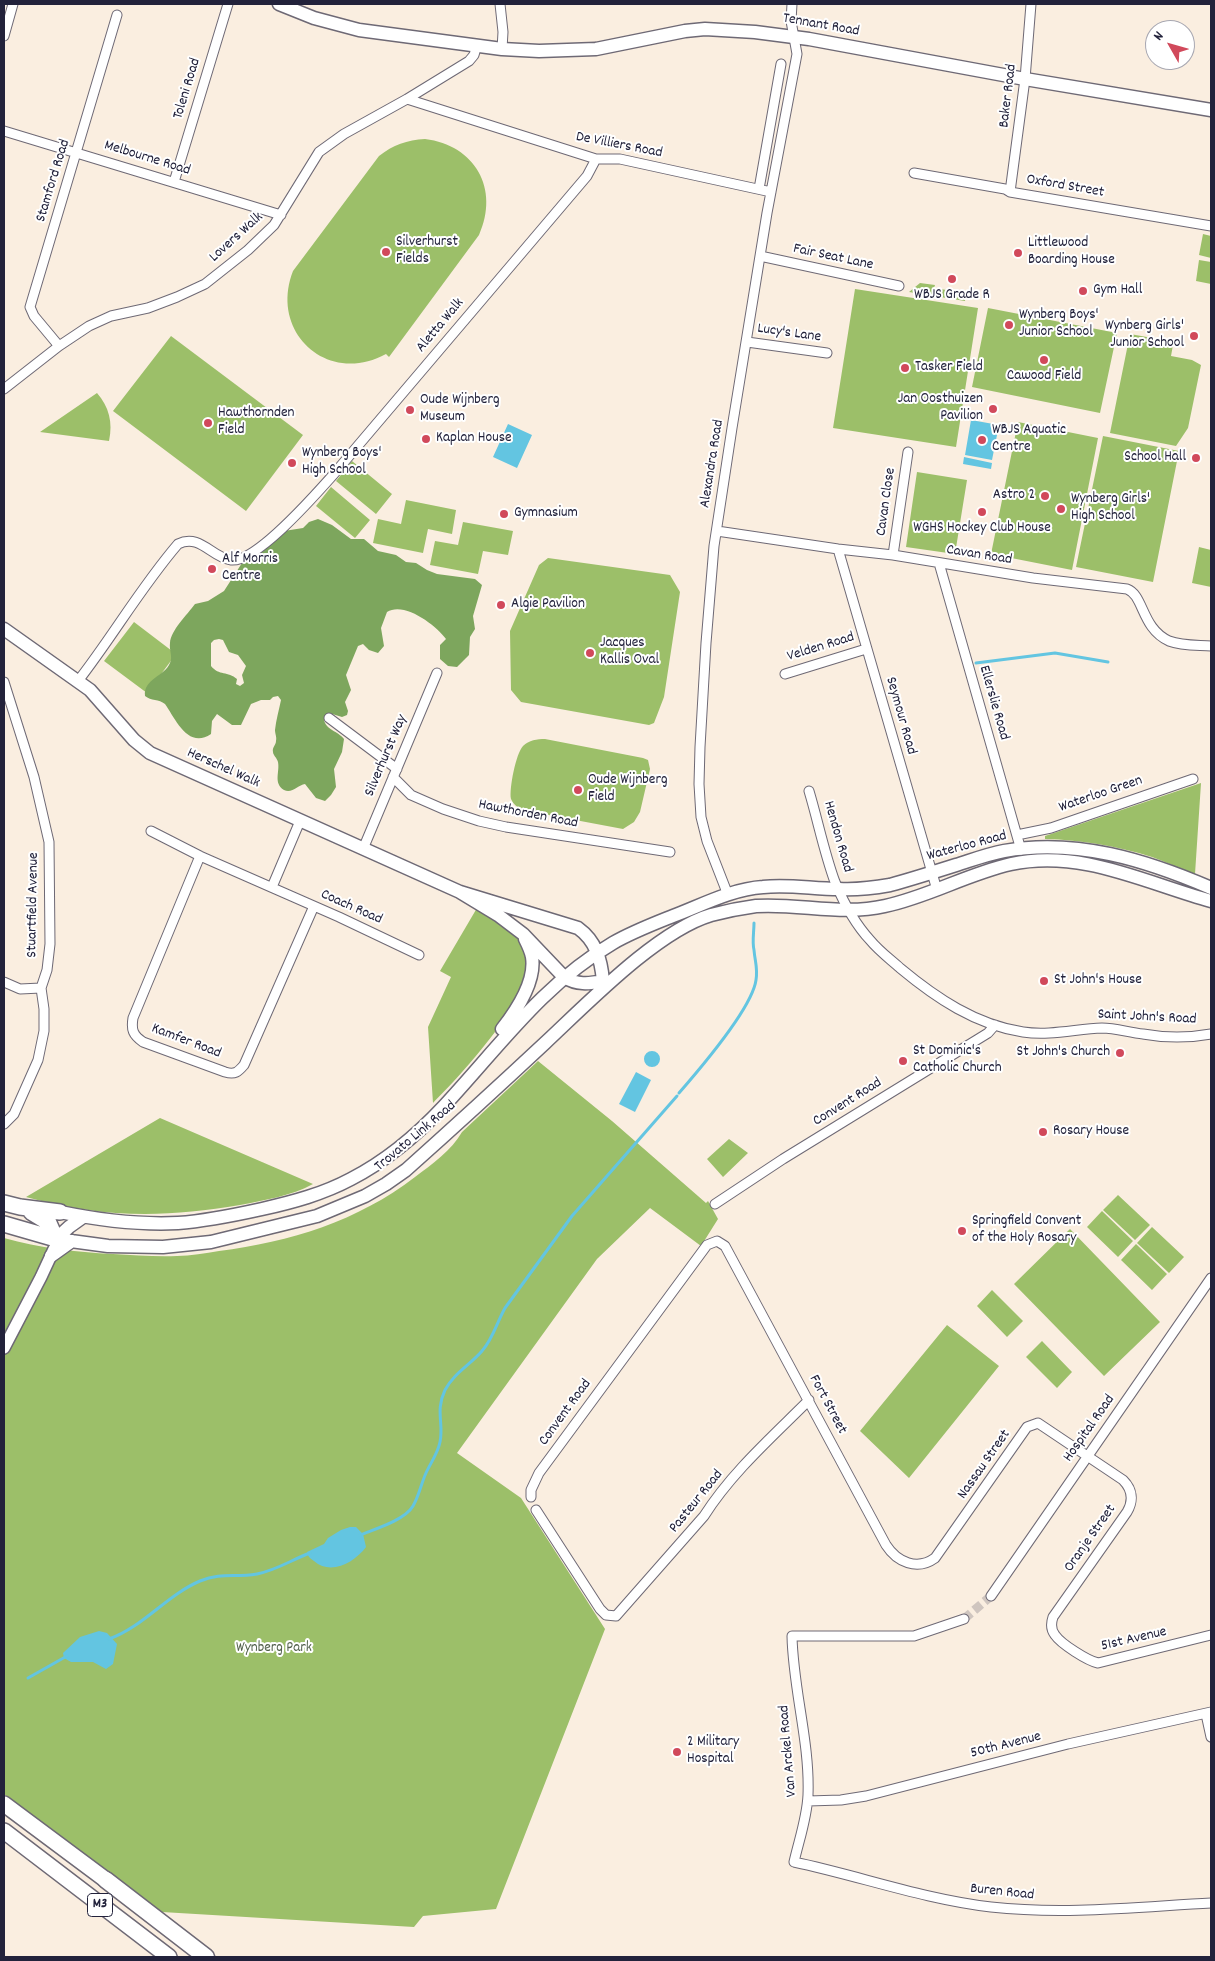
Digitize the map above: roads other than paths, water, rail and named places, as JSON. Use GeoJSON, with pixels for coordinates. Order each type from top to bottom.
{"type":"FeatureCollection","features":[{"type":"Feature","properties":{"kind":"highway"},"geometry":{"type":"LineString","coordinates":[[4,1203],[60,1212]]}},
{"type":"Feature","properties":{"kind":"highway"},"geometry":{"type":"LineString","coordinates":[[20,1207],[46,1220],[53,1229],[56,1239]]}},
{"type":"Feature","properties":{"kind":"highway"},"geometry":{"type":"LineString","coordinates":[[4,1224],[56,1239]]}},
{"type":"Feature","properties":{"kind":"highway","name":"M3"},"geometry":{"type":"LineString","coordinates":[[4,1804],[206,1957]]}},
{"type":"Feature","properties":{"kind":"highway","name":"M3"},"geometry":{"type":"LineString","coordinates":[[4,1831],[169,1957]]}},
{"type":"Feature","properties":{"kind":"main road","name":"Tennant Road"},"geometry":{"type":"LineString","coordinates":[[279,4],[314,18],[358,30],[502,49],[539,51],[596,49],[685,32],[705,30],[755,32],[795,37],[1025,79],[1211,110]]}},
{"type":"Feature","properties":{"kind":"main road","name":"Herschel Walk"},"geometry":{"type":"LineString","coordinates":[[4,629],[95,694],[144,749],[460,892],[498,915],[523,934],[564,977]]}},
{"type":"Feature","properties":{"kind":"main road","name":"Waterloo Road"},"geometry":{"type":"LineString","coordinates":[[728,895],[747,889],[768,886],[840,890],[890,886],[1004,851],[1039,848],[1072,848],[1103,852],[1164,870],[1211,888]]}},
{"type":"Feature","properties":{"kind":"main road","name":"Waterloo Road"},"geometry":{"type":"LineString","coordinates":[[734,910],[769,906],[850,910],[886,906],[1010,864],[1058,860],[1073,861],[1114,870],[1211,901]]}},
{"type":"Feature","properties":{"kind":"main road","name":"Herschel Walk"},"geometry":{"type":"LineString","coordinates":[[460,892],[568,924],[586,934],[592,940],[597,952]]}},
{"type":"Feature","properties":{"kind":"main road","name":"Trovato Link Road"},"geometry":{"type":"LineString","coordinates":[[60,1212],[107,1221],[178,1223],[263,1208],[328,1190],[353,1178],[408,1141],[444,1106],[512,1028],[564,977],[597,952],[638,930],[728,895]]}},
{"type":"Feature","properties":{"kind":"main road","name":"Trovato Link Road"},"geometry":{"type":"LineString","coordinates":[[56,1239],[108,1246],[163,1246],[211,1242],[290,1224],[317,1216],[356,1200],[386,1184],[406,1170],[642,956],[674,933],[701,918],[734,910]]}},
{"type":"Feature","properties":{"kind":"main road"},"geometry":{"type":"LineString","coordinates":[[567,1022],[578,1005],[603,981],[652,940],[665,934],[674,933]]}},
{"type":"Feature","properties":{"kind":"main road"},"geometry":{"type":"LineString","coordinates":[[483,1062],[490,1046],[520,1001],[530,979],[533,958],[523,934]]}},
{"type":"Feature","properties":{"kind":"main road"},"geometry":{"type":"LineString","coordinates":[[597,952],[603,981]]}},
{"type":"Feature","properties":{"kind":"main road"},"geometry":{"type":"LineString","coordinates":[[564,977],[579,984],[603,981]]}},
{"type":"Feature","properties":{"kind":"main road"},"geometry":{"type":"LineString","coordinates":[[56,1239],[69,1226],[83,1217]]}},
{"type":"Feature","properties":{"kind":"main road"},"geometry":{"type":"LineString","coordinates":[[51,1256],[72,1241]]}},
{"type":"Feature","properties":{"kind":"street"},"geometry":{"type":"LineString","coordinates":[[4,36],[14,4]]}},
{"type":"Feature","properties":{"kind":"street","name":"Toleni Road"},"geometry":{"type":"LineString","coordinates":[[174,182],[228,4]]}},
{"type":"Feature","properties":{"kind":"street"},"geometry":{"type":"LineString","coordinates":[[500,4],[503,32],[502,49]]}},
{"type":"Feature","properties":{"kind":"street","name":"Alexandra Road"},"geometry":{"type":"LineString","coordinates":[[728,895],[704,829],[699,784],[704,667],[717,531],[760,256],[797,54],[791,21],[792,4]]}},
{"type":"Feature","properties":{"kind":"street","name":"Baker Road"},"geometry":{"type":"LineString","coordinates":[[1010,192],[1025,79],[1031,4]]}},
{"type":"Feature","properties":{"kind":"street","name":"Stamford Road"},"geometry":{"type":"LineString","coordinates":[[59,346],[34,316],[30,307],[117,15]]}},
{"type":"Feature","properties":{"kind":"street","name":"Lovers Walk"},"geometry":{"type":"LineString","coordinates":[[4,389],[59,346],[89,326],[111,316],[148,308],[205,284],[248,250],[274,225],[282,215],[319,152],[344,134],[407,99],[469,61],[474,55],[477,45]]}},
{"type":"Feature","properties":{"kind":"street"},"geometry":{"type":"LineString","coordinates":[[758,189],[781,64]]}},
{"type":"Feature","properties":{"kind":"street"},"geometry":{"type":"LineString","coordinates":[[776,95],[790,97]]}},
{"type":"Feature","properties":{"kind":"street","name":"De Villiers Road"},"geometry":{"type":"LineString","coordinates":[[407,99],[596,159],[620,159],[771,192]]}},
{"type":"Feature","properties":{"kind":"street","name":"Melbourne Road"},"geometry":{"type":"LineString","coordinates":[[4,131],[282,215]]}},
{"type":"Feature","properties":{"kind":"street"},"geometry":{"type":"LineString","coordinates":[[766,147],[780,149]]}},
{"type":"Feature","properties":{"kind":"street","name":"Aletta Walk"},"geometry":{"type":"LineString","coordinates":[[78,681],[101,652],[154,574],[178,544],[183,541],[198,542],[224,559],[240,560],[278,532],[304,508],[587,176],[596,159]]}},
{"type":"Feature","properties":{"kind":"street"},"geometry":{"type":"LineString","coordinates":[[764,163],[777,165]]}},
{"type":"Feature","properties":{"kind":"street","name":"Oxford Street"},"geometry":{"type":"LineString","coordinates":[[914,173],[1005,189],[1010,192],[1211,226]]}},
{"type":"Feature","properties":{"kind":"street","name":"Fair Seat Lane"},"geometry":{"type":"LineString","coordinates":[[760,256],[899,286]]}},
{"type":"Feature","properties":{"kind":"street","name":"Lucy's Lane"},"geometry":{"type":"LineString","coordinates":[[747,342],[827,354]]}},
{"type":"Feature","properties":{"kind":"street","name":"Cavan Close"},"geometry":{"type":"LineString","coordinates":[[893,555],[908,452]]}},
{"type":"Feature","properties":{"kind":"street","name":"Cavan Road"},"geometry":{"type":"LineString","coordinates":[[717,531],[838,550],[893,555],[1033,578],[1127,589],[1136,595],[1147,622],[1163,637],[1183,645],[1211,646]]}},
{"type":"Feature","properties":{"kind":"street","name":"Seymour Road"},"geometry":{"type":"LineString","coordinates":[[838,550],[936,890]]}},
{"type":"Feature","properties":{"kind":"street","name":"Ellerslie Road"},"geometry":{"type":"LineString","coordinates":[[939,563],[1021,850]]}},
{"type":"Feature","properties":{"kind":"street","name":"Velden Road"},"geometry":{"type":"LineString","coordinates":[[785,674],[866,649]]}},
{"type":"Feature","properties":{"kind":"street","name":"Silverhurst Way"},"geometry":{"type":"LineString","coordinates":[[363,849],[437,673]]}},
{"type":"Feature","properties":{"kind":"street","name":"Stuartfield Avenue"},"geometry":{"type":"LineString","coordinates":[[4,682],[36,785],[49,842],[50,944],[46,970],[40,988],[44,1009],[44,1031],[38,1060],[14,1114],[4,1124]]}},
{"type":"Feature","properties":{"kind":"street","name":"Hawthorden Road"},"geometry":{"type":"LineString","coordinates":[[329,718],[395,773],[411,796],[443,809],[478,821],[506,827],[670,852]]}},
{"type":"Feature","properties":{"kind":"street","name":"Waterloo Green"},"geometry":{"type":"LineString","coordinates":[[1017,835],[1051,828],[1193,779]]}},
{"type":"Feature","properties":{"kind":"street","name":"Hendon Road"},"geometry":{"type":"LineString","coordinates":[[809,791],[836,883],[840,890]]}},
{"type":"Feature","properties":{"kind":"street"},"geometry":{"type":"LineString","coordinates":[[272,887],[300,821]]}},
{"type":"Feature","properties":{"kind":"street","name":"Coach Road"},"geometry":{"type":"LineString","coordinates":[[152,831],[200,856],[314,906],[418,955]]}},
{"type":"Feature","properties":{"kind":"street","name":"Kamfer Road"},"geometry":{"type":"LineString","coordinates":[[200,856],[133,1018],[132,1032],[143,1042],[231,1074],[238,1072],[244,1065],[314,906]]}},
{"type":"Feature","properties":{"kind":"street","name":"Saint John's Road"},"geometry":{"type":"LineString","coordinates":[[840,890],[850,910],[870,941],[932,994],[948,1005],[995,1025],[1024,1032],[1045,1033],[1104,1028],[1146,1035],[1194,1036],[1211,1034]]}},
{"type":"Feature","properties":{"kind":"street"},"geometry":{"type":"LineString","coordinates":[[4,982],[20,989],[40,988]]}},
{"type":"Feature","properties":{"kind":"street","name":"Convent Road"},"geometry":{"type":"LineString","coordinates":[[715,1204],[783,1159],[988,1033],[995,1025]]}},
{"type":"Feature","properties":{"kind":"street"},"geometry":{"type":"LineString","coordinates":[[4,1348],[51,1256],[56,1239]]}},
{"type":"Feature","properties":{"kind":"street","name":"Convent Road"},"geometry":{"type":"LineString","coordinates":[[532,1497],[531,1490],[539,1473],[707,1244],[717,1241],[725,1246]]}},
{"type":"Feature","properties":{"kind":"street","name":"Fort Street"},"geometry":{"type":"LineString","coordinates":[[725,1246],[886,1545],[900,1560],[915,1565]]}},
{"type":"Feature","properties":{"kind":"street","name":"Hospital Road"},"geometry":{"type":"LineString","coordinates":[[991,1596],[1210,1282]]}},
{"type":"Feature","properties":{"kind":"street","name":"Pasteur Road"},"geometry":{"type":"LineString","coordinates":[[536,1510],[600,1609],[606,1615],[616,1616],[622,1612],[747,1463],[809,1400]]}},
{"type":"Feature","properties":{"kind":"street","name":"Nassau Street"},"geometry":{"type":"LineString","coordinates":[[915,1565],[927,1563],[939,1555],[1025,1430],[1031,1425],[1042,1424],[1088,1456]]}},
{"type":"Feature","properties":{"kind":"street","name":"Oranje Street"},"geometry":{"type":"LineString","coordinates":[[1051,1623],[1053,1617],[1131,1503],[1131,1493],[1127,1484],[1088,1456]]}},
{"type":"Feature","properties":{"kind":"street","name":"Van Arckel Road"},"geometry":{"type":"LineString","coordinates":[[794,1862],[808,1801],[806,1762],[793,1660],[792,1636],[914,1636],[964,1619]]}},
{"type":"Feature","properties":{"kind":"street","name":"51st Avenue"},"geometry":{"type":"LineString","coordinates":[[1051,1623],[1053,1632],[1058,1639],[1089,1660],[1098,1663],[1211,1636]]}},
{"type":"Feature","properties":{"kind":"street"},"geometry":{"type":"LineString","coordinates":[[1208,1713],[1211,1737]]}},
{"type":"Feature","properties":{"kind":"street","name":"50th Avenue"},"geometry":{"type":"LineString","coordinates":[[808,1801],[841,1800],[866,1796],[1068,1744],[1208,1713]]}},
{"type":"Feature","properties":{"kind":"street","name":"Buren Road"},"geometry":{"type":"LineString","coordinates":[[794,1862],[911,1892],[951,1901],[998,1908],[1063,1912],[1211,1903]]}},
{"type":"Feature","properties":{"kind":"water","name":"WBJS Aquatic Centre"},"geometry":{"type":"Polygon","coordinates":[[[971,420],[999,425],[992,460],[965,455],[971,420]]]}},
{"type":"Feature","properties":{"kind":"water"},"geometry":{"type":"Polygon","coordinates":[[[508,424],[532,435],[517,468],[493,457],[508,424]]]}},
{"type":"Feature","properties":{"kind":"water"},"geometry":{"type":"Polygon","coordinates":[[[964,457],[992,463],[991,469],[963,464],[964,457]]]}},
{"type":"Feature","properties":{"kind":"water"},"geometry":{"type":"Polygon","coordinates":[[[649,1051],[655,1051],[660,1056],[658,1065],[649,1067],[644,1062],[644,1056],[649,1051]]]}},
{"type":"Feature","properties":{"kind":"water"},"geometry":{"type":"Polygon","coordinates":[[[636,1072],[651,1080],[635,1112],[619,1104],[636,1072]]]}},
{"type":"Feature","properties":{"kind":"water"},"geometry":{"type":"Polygon","coordinates":[[[356,1527],[363,1534],[366,1547],[356,1558],[335,1567],[321,1565],[311,1559],[307,1552],[324,1544],[328,1538],[341,1530],[356,1527]]]}},
{"type":"Feature","properties":{"kind":"water"},"geometry":{"type":"Polygon","coordinates":[[[99,1631],[107,1633],[117,1644],[113,1664],[106,1669],[93,1662],[71,1662],[64,1658],[63,1653],[80,1637],[99,1631]]]}},
{"type":"Feature","properties":{"kind":"waterway"},"geometry":{"type":"LineString","coordinates":[[976,663],[1055,653],[1108,662]]}},
{"type":"Feature","properties":{"kind":"waterway"},"geometry":{"type":"LineString","coordinates":[[679,1093],[724,1039],[745,1007],[752,992],[757,972],[753,944],[754,923]]}},
{"type":"Feature","properties":{"kind":"waterway"},"geometry":{"type":"LineString","coordinates":[[360,1535],[397,1520],[413,1506],[439,1446],[441,1435],[440,1411],[445,1390],[457,1374],[486,1346],[505,1308],[572,1216],[677,1096]]}},
{"type":"Feature","properties":{"kind":"waterway"},"geometry":{"type":"LineString","coordinates":[[109,1639],[133,1627],[177,1594],[200,1581],[222,1576],[257,1574],[310,1553]]}},
{"type":"Feature","properties":{"kind":"waterway"},"geometry":{"type":"LineString","coordinates":[[28,1678],[67,1656]]}},
{"type":"Feature","properties":{"kind":"tunnel"},"geometry":{"type":"LineString","coordinates":[[964,1619],[991,1596]]}},
{"type":"Feature","properties":{"kind":"place","name":"Silverhurst Fields"},"geometry":{"type":"Point","coordinates":[386,252]}},
{"type":"Feature","properties":{"kind":"place","name":"Littlewood Boarding House"},"geometry":{"type":"Point","coordinates":[1018,253]}},
{"type":"Feature","properties":{"kind":"place","name":"WBJS Grade R"},"geometry":{"type":"Point","coordinates":[952,279]}},
{"type":"Feature","properties":{"kind":"place","name":"Gym Hall"},"geometry":{"type":"Point","coordinates":[1083,291]}},
{"type":"Feature","properties":{"kind":"place","name":"Wynberg Boys' Junior School"},"geometry":{"type":"Point","coordinates":[1009,325]}},
{"type":"Feature","properties":{"kind":"place","name":"Wynberg Girls' Junior School"},"geometry":{"type":"Point","coordinates":[1194,336]}},
{"type":"Feature","properties":{"kind":"place","name":"Cawood Field"},"geometry":{"type":"Point","coordinates":[1044,360]}},
{"type":"Feature","properties":{"kind":"place","name":"Tasker Field"},"geometry":{"type":"Point","coordinates":[905,368]}},
{"type":"Feature","properties":{"kind":"place","name":"Jan Oosthuizen Pavilion"},"geometry":{"type":"Point","coordinates":[993,409]}},
{"type":"Feature","properties":{"kind":"place","name":"Oude Wijnberg Museum"},"geometry":{"type":"Point","coordinates":[410,410]}},
{"type":"Feature","properties":{"kind":"place","name":"Hawthornden Field"},"geometry":{"type":"Point","coordinates":[208,423]}},
{"type":"Feature","properties":{"kind":"place","name":"Kaplan House"},"geometry":{"type":"Point","coordinates":[426,439]}},
{"type":"Feature","properties":{"kind":"place","name":"WBJS Aquatic Centre"},"geometry":{"type":"Point","coordinates":[982,440]}},
{"type":"Feature","properties":{"kind":"place","name":"School Hall"},"geometry":{"type":"Point","coordinates":[1196,458]}},
{"type":"Feature","properties":{"kind":"place","name":"Wynberg Boys' High School"},"geometry":{"type":"Point","coordinates":[292,463]}},
{"type":"Feature","properties":{"kind":"place","name":"Astro 2"},"geometry":{"type":"Point","coordinates":[1045,496]}},
{"type":"Feature","properties":{"kind":"place","name":"Wynberg Girls' High School"},"geometry":{"type":"Point","coordinates":[1061,509]}},
{"type":"Feature","properties":{"kind":"place","name":"WGHS Hockey Club House"},"geometry":{"type":"Point","coordinates":[982,512]}},
{"type":"Feature","properties":{"kind":"place","name":"Gymnasium"},"geometry":{"type":"Point","coordinates":[504,514]}},
{"type":"Feature","properties":{"kind":"place","name":"Alf Morris Centre"},"geometry":{"type":"Point","coordinates":[212,569]}},
{"type":"Feature","properties":{"kind":"place","name":"Algie Pavilion"},"geometry":{"type":"Point","coordinates":[501,605]}},
{"type":"Feature","properties":{"kind":"place","name":"Jacques Kallis Oval"},"geometry":{"type":"Point","coordinates":[590,653]}},
{"type":"Feature","properties":{"kind":"place","name":"Oude Wijnberg Field"},"geometry":{"type":"Point","coordinates":[578,790]}},
{"type":"Feature","properties":{"kind":"place","name":"St John's House"},"geometry":{"type":"Point","coordinates":[1044,981]}},
{"type":"Feature","properties":{"kind":"place","name":"St John's Church"},"geometry":{"type":"Point","coordinates":[1120,1053]}},
{"type":"Feature","properties":{"kind":"place","name":"St Dominic's Catholic Church"},"geometry":{"type":"Point","coordinates":[903,1061]}},
{"type":"Feature","properties":{"kind":"place","name":"Rosary House"},"geometry":{"type":"Point","coordinates":[1043,1132]}},
{"type":"Feature","properties":{"kind":"place","name":"Springfield Convent of the Holy Rosary"},"geometry":{"type":"Point","coordinates":[962,1231]}},
{"type":"Feature","properties":{"kind":"place","name":"2 Military Hospital"},"geometry":{"type":"Point","coordinates":[677,1752]}},
{"type":"Feature","properties":{"kind":"park label","name":"Wynberg Park"},"geometry":{"type":"Point","coordinates":[274,1649]}}]}
